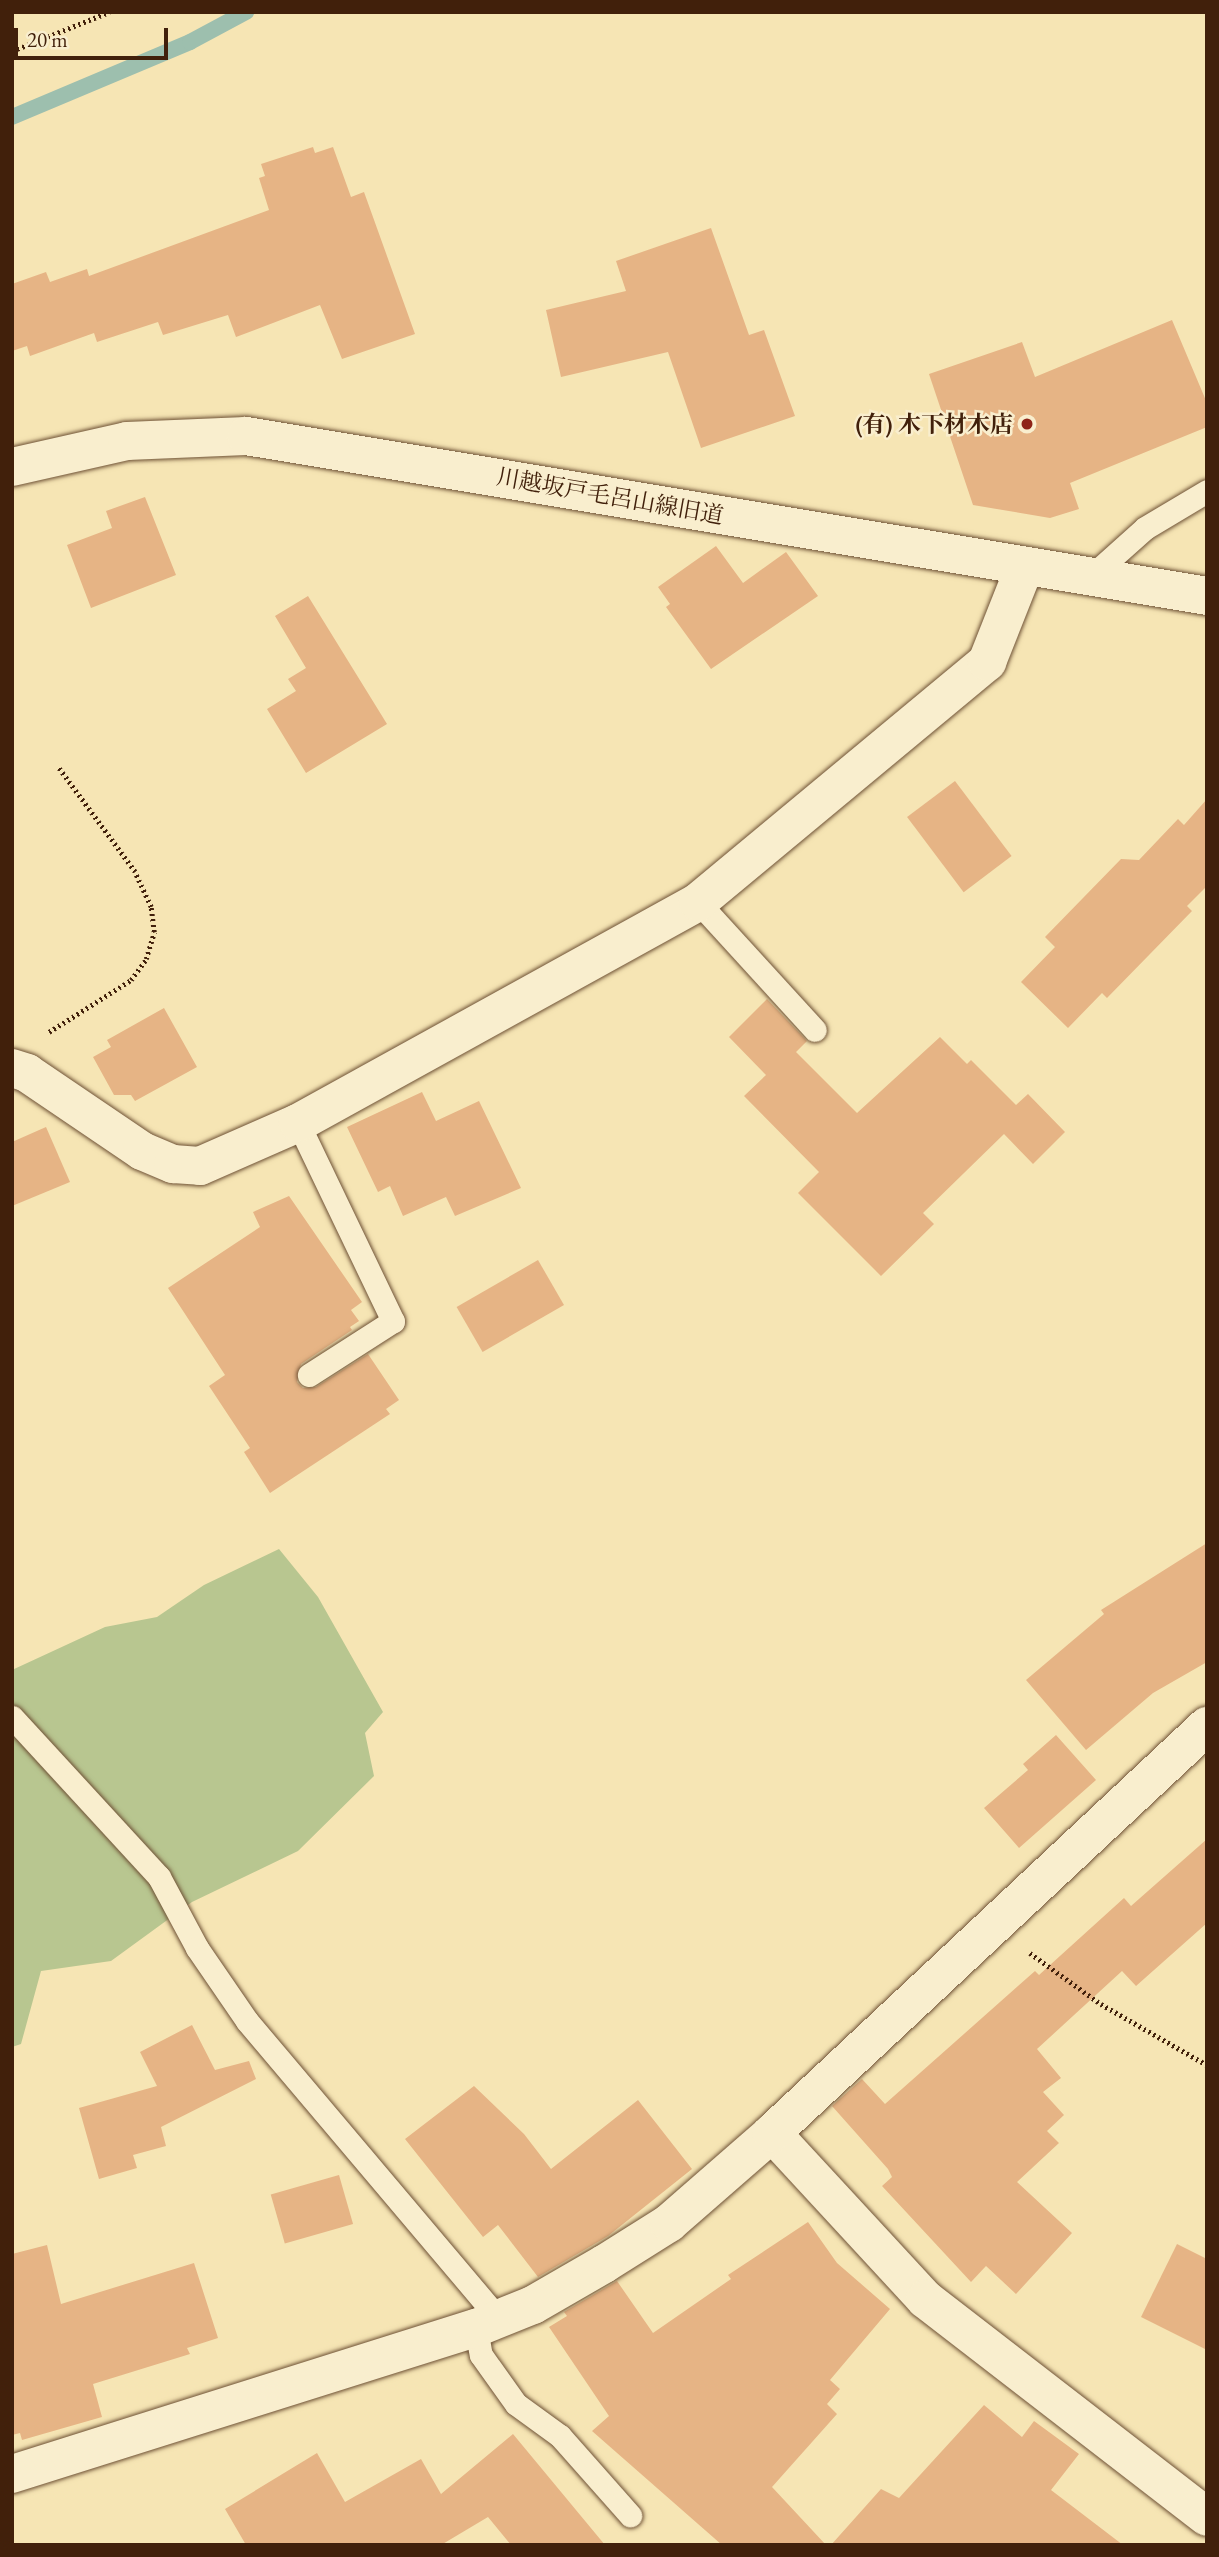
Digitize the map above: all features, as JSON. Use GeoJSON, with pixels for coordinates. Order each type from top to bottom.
{"type":"FeatureCollection","features":[{"type":"Feature","properties":{"kind":"street","name":"川越坂戸毛呂山線旧道"},"geometry":{"type":"LineString","coordinates":[[12,467],[127,441],[246,436],[1025,566],[1088,579],[1207,596]]}},
{"type":"Feature","properties":{"kind":"street"},"geometry":{"type":"LineString","coordinates":[[12,1068],[27,1073],[142,1151],[173,1164],[200,1166],[298,1123],[698,902],[987,662],[1025,566]]}},
{"type":"Feature","properties":{"kind":"street"},"geometry":{"type":"LineString","coordinates":[[12,2474],[488,2324],[545,2298],[669,2223],[772,2133],[993,1922],[1207,1726]]}},
{"type":"Feature","properties":{"kind":"street"},"geometry":{"type":"LineString","coordinates":[[772,2133],[925,2299],[1207,2517]]}},
{"type":"Feature","properties":{"kind":"lane"},"geometry":{"type":"LineString","coordinates":[[1088,579],[1145,528],[1207,491]]}},
{"type":"Feature","properties":{"kind":"lane"},"geometry":{"type":"LineString","coordinates":[[698,902],[816,1030]]}},
{"type":"Feature","properties":{"kind":"lane"},"geometry":{"type":"LineString","coordinates":[[298,1123],[393,1321],[310,1375]]}},
{"type":"Feature","properties":{"kind":"lane"},"geometry":{"type":"LineString","coordinates":[[12,1717],[159,1877],[197,1948],[247,2021],[488,2324],[481,2356],[516,2404],[560,2436],[629,2515]]}},
{"type":"Feature","properties":{"kind":"path"},"geometry":{"type":"LineString","coordinates":[[12,51],[109,12]]}},
{"type":"Feature","properties":{"kind":"path"},"geometry":{"type":"LineString","coordinates":[[47,1034],[131,980],[146,959],[154,932],[151,907],[135,872],[58,767]]}},
{"type":"Feature","properties":{"kind":"path"},"geometry":{"type":"LineString","coordinates":[[993,1922],[1047,1968],[1207,2065]]}},
{"type":"Feature","properties":{"kind":"green space"},"geometry":{"type":"Polygon","coordinates":[[[279,1549],[318,1597],[383,1712],[365,1733],[374,1776],[298,1851],[192,1902],[111,1961],[41,1971],[21,2044],[12,2047],[12,1670],[105,1627],[157,1617],[204,1585],[279,1549]]]}},
{"type":"Feature","properties":{"kind":"building"},"geometry":{"type":"Polygon","coordinates":[[[313,147],[315,153],[333,147],[351,197],[364,192],[415,334],[342,359],[320,305],[236,337],[228,315],[163,335],[158,322],[97,342],[94,333],[30,356],[27,346],[12,351],[12,284],[46,272],[50,282],[87,269],[89,276],[269,210],[259,178],[265,176],[261,164],[313,147]]]}},
{"type":"Feature","properties":{"kind":"building"},"geometry":{"type":"Polygon","coordinates":[[[711,228],[749,335],[764,330],[795,416],[701,448],[668,352],[561,377],[546,310],[626,291],[616,261],[711,228]]]}},
{"type":"Feature","properties":{"kind":"building"},"geometry":{"type":"Polygon","coordinates":[[[1172,320],[1207,403],[1207,427],[1070,483],[1079,509],[1050,518],[973,505],[929,374],[1022,342],[1035,377],[1172,320]]]}},
{"type":"Feature","properties":{"kind":"building"},"geometry":{"type":"Polygon","coordinates":[[[145,497],[176,575],[91,608],[67,545],[112,528],[106,511],[145,497]]]}},
{"type":"Feature","properties":{"kind":"building"},"geometry":{"type":"Polygon","coordinates":[[[716,546],[743,583],[786,552],[818,596],[711,669],[666,607],[670,604],[658,587],[716,546]]]}},
{"type":"Feature","properties":{"kind":"building"},"geometry":{"type":"Polygon","coordinates":[[[308,596],[387,724],[306,773],[267,709],[296,691],[288,679],[306,668],[275,616],[308,596]]]}},
{"type":"Feature","properties":{"kind":"building"},"geometry":{"type":"Polygon","coordinates":[[[955,781],[1012,856],[964,892],[907,817],[955,781]]]}},
{"type":"Feature","properties":{"kind":"building"},"geometry":{"type":"Polygon","coordinates":[[[1207,799],[1207,886],[1187,906],[1192,911],[1107,998],[1102,993],[1068,1028],[1021,982],[1055,947],[1045,937],[1121,859],[1139,860],[1178,819],[1184,825],[1207,799]]]}},
{"type":"Feature","properties":{"kind":"building"},"geometry":{"type":"Polygon","coordinates":[[[767,999],[807,1041],[796,1052],[857,1113],[940,1037],[967,1064],[971,1060],[1016,1105],[1028,1094],[1065,1132],[1033,1164],[1004,1134],[923,1213],[934,1224],[881,1276],[798,1193],[819,1172],[744,1096],[766,1075],[729,1037],[767,999]]]}},
{"type":"Feature","properties":{"kind":"building"},"geometry":{"type":"Polygon","coordinates":[[[164,1008],[197,1067],[135,1101],[131,1095],[114,1095],[93,1057],[111,1047],[107,1040],[164,1008]]]}},
{"type":"Feature","properties":{"kind":"building"},"geometry":{"type":"Polygon","coordinates":[[[422,1092],[436,1121],[479,1101],[521,1188],[455,1216],[446,1197],[403,1216],[390,1186],[378,1192],[347,1127],[422,1092]]]}},
{"type":"Feature","properties":{"kind":"building"},"geometry":{"type":"Polygon","coordinates":[[[46,1127],[70,1182],[12,1206],[12,1142],[46,1127]]]}},
{"type":"Feature","properties":{"kind":"building"},"geometry":{"type":"Polygon","coordinates":[[[289,1196],[362,1302],[351,1310],[359,1321],[350,1327],[352,1330],[301,1364],[297,1382],[303,1388],[316,1387],[368,1354],[399,1400],[386,1409],[390,1414],[270,1493],[244,1452],[250,1448],[209,1386],[225,1375],[168,1288],[260,1227],[253,1212],[289,1196]]]}},
{"type":"Feature","properties":{"kind":"building"},"geometry":{"type":"Polygon","coordinates":[[[538,1260],[564,1305],[483,1352],[457,1307],[538,1260]]]}},
{"type":"Feature","properties":{"kind":"building"},"geometry":{"type":"Polygon","coordinates":[[[1207,1543],[1207,1662],[1153,1693],[1086,1750],[1026,1680],[1104,1614],[1101,1610],[1207,1543]]]}},
{"type":"Feature","properties":{"kind":"building"},"geometry":{"type":"Polygon","coordinates":[[[1056,1735],[1096,1780],[1019,1848],[984,1808],[1028,1770],[1023,1764],[1056,1735]]]}},
{"type":"Feature","properties":{"kind":"building"},"geometry":{"type":"Polygon","coordinates":[[[1207,1839],[1207,1923],[1136,1986],[1122,1971],[1037,2049],[1061,2078],[1043,2092],[1064,2115],[1047,2131],[1059,2143],[1017,2182],[1072,2233],[1016,2294],[986,2266],[971,2282],[882,2186],[892,2177],[888,2169],[832,2106],[862,2079],[885,2104],[1035,1971],[1039,1975],[1124,1898],[1131,1906],[1207,1839]]]}},
{"type":"Feature","properties":{"kind":"building"},"geometry":{"type":"Polygon","coordinates":[[[192,2025],[215,2070],[249,2061],[256,2079],[161,2127],[166,2146],[133,2155],[137,2168],[99,2179],[79,2108],[157,2086],[140,2052],[192,2025]]]}},
{"type":"Feature","properties":{"kind":"building"},"geometry":{"type":"Polygon","coordinates":[[[474,2086],[524,2134],[551,2169],[638,2100],[692,2169],[608,2236],[538,2277],[498,2225],[483,2237],[405,2139],[474,2086]]]}},
{"type":"Feature","properties":{"kind":"building"},"geometry":{"type":"Polygon","coordinates":[[[339,2175],[353,2224],[285,2244],[271,2195],[339,2175]]]}},
{"type":"Feature","properties":{"kind":"building"},"geometry":{"type":"Polygon","coordinates":[[[808,2222],[837,2263],[890,2309],[830,2380],[840,2389],[827,2404],[837,2414],[772,2487],[826,2545],[722,2545],[592,2431],[609,2416],[549,2327],[567,2316],[564,2312],[617,2281],[653,2333],[731,2279],[728,2275],[808,2222]]]}},
{"type":"Feature","properties":{"kind":"building"},"geometry":{"type":"Polygon","coordinates":[[[1177,2244],[1207,2259],[1207,2350],[1141,2317],[1177,2244]]]}},
{"type":"Feature","properties":{"kind":"building"},"geometry":{"type":"Polygon","coordinates":[[[47,2245],[61,2304],[194,2263],[218,2338],[187,2348],[190,2354],[93,2384],[102,2417],[22,2440],[20,2433],[12,2435],[12,2254],[47,2245]]]}},
{"type":"Feature","properties":{"kind":"building"},"geometry":{"type":"Polygon","coordinates":[[[984,2405],[1022,2437],[1034,2421],[1079,2454],[1051,2490],[1123,2545],[831,2545],[881,2489],[899,2498],[984,2405]]]}},
{"type":"Feature","properties":{"kind":"building"},"geometry":{"type":"Polygon","coordinates":[[[513,2434],[605,2545],[511,2545],[488,2517],[441,2545],[246,2545],[225,2509],[317,2453],[345,2502],[421,2459],[441,2494],[513,2434]]]}},
{"type":"Feature","properties":{"kind":"waterway"},"geometry":{"type":"LineString","coordinates":[[12,117],[190,42],[246,12]]}},
{"type":"Feature","properties":{"kind":"place","name":"(有) 木下材木店"},"geometry":{"type":"Point","coordinates":[1027,424]}}]}
